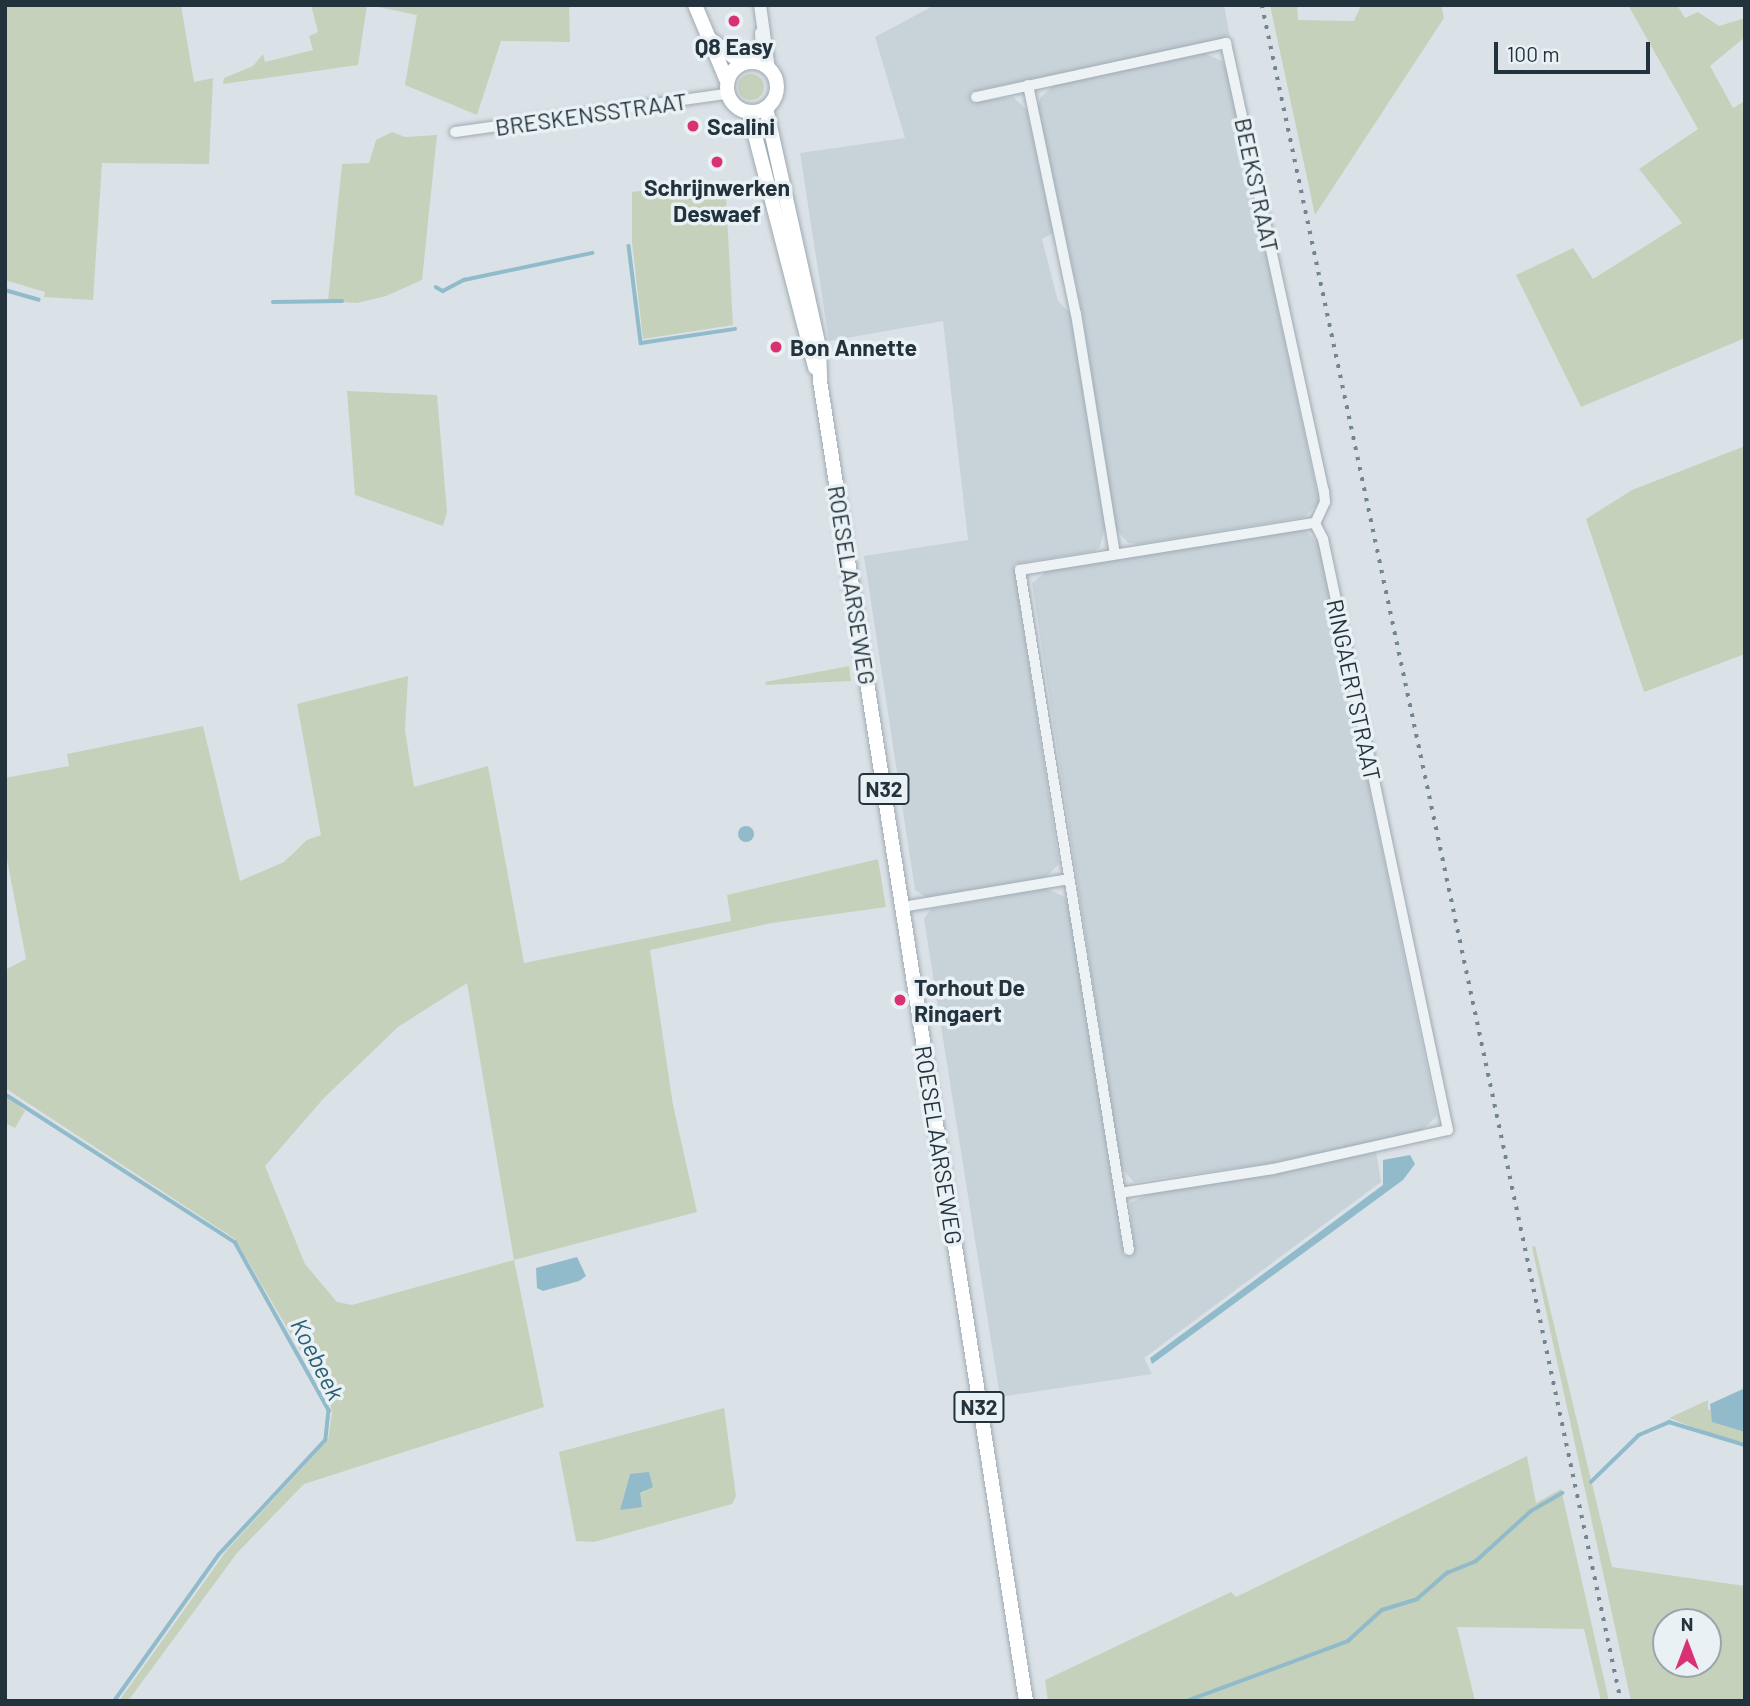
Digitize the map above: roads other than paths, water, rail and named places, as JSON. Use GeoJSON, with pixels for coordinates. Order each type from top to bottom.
{"type":"FeatureCollection","features":[{"type":"Feature","properties":{"kind":"main road"},"geometry":{"type":"LineString","coordinates":[[695,5],[735,106],[749,112],[766,108]]}},
{"type":"Feature","properties":{"kind":"main road"},"geometry":{"type":"LineString","coordinates":[[709,38],[747,62],[769,69]]}},
{"type":"Feature","properties":{"kind":"main road","name":"N32"},"geometry":{"type":"LineString","coordinates":[[727,87],[747,62]]}},
{"type":"Feature","properties":{"kind":"main road","name":"N32"},"geometry":{"type":"LineString","coordinates":[[766,108],[777,84],[769,69]]}},
{"type":"Feature","properties":{"kind":"main road","name":"ROESELAARSEWEG"},"geometry":{"type":"LineString","coordinates":[[766,108],[803,260],[819,347],[820,381]]}},
{"type":"Feature","properties":{"kind":"main road","name":"ROESELAARSEWEG"},"geometry":{"type":"LineString","coordinates":[[749,112],[820,381],[1026,1701]]}},
{"type":"Feature","properties":{"kind":"street","name":"N32"},"geometry":{"type":"LineString","coordinates":[[747,62],[762,46],[761,10]]}},
{"type":"Feature","properties":{"kind":"street","name":"N32"},"geometry":{"type":"LineString","coordinates":[[761,10],[769,69]]}},
{"type":"Feature","properties":{"kind":"street","name":"BEEKSTRAAT"},"geometry":{"type":"LineString","coordinates":[[976,97],[1226,43],[1324,491],[1325,502],[1315,523]]}},
{"type":"Feature","properties":{"kind":"street"},"geometry":{"type":"LineString","coordinates":[[1028,85],[1076,314],[1115,554]]}},
{"type":"Feature","properties":{"kind":"street","name":"BRESKENSSTRAAT"},"geometry":{"type":"LineString","coordinates":[[455,132],[727,87]]}},
{"type":"Feature","properties":{"kind":"street"},"geometry":{"type":"LineString","coordinates":[[1129,1250],[1020,570],[1315,523]]}},
{"type":"Feature","properties":{"kind":"street","name":"RINGAERTSTRAAT"},"geometry":{"type":"LineString","coordinates":[[1120,1193],[1273,1169],[1448,1130],[1323,539],[1315,523]]}},
{"type":"Feature","properties":{"kind":"street"},"geometry":{"type":"LineString","coordinates":[[902,906],[1069,879]]}},
{"type":"Feature","properties":{"kind":"water"},"geometry":{"type":"Polygon","coordinates":[[[743,826],[749,826],[754,834],[752,840],[743,842],[738,837],[738,831],[743,826]]]}},
{"type":"Feature","properties":{"kind":"water"},"geometry":{"type":"Polygon","coordinates":[[[1410,1155],[1415,1164],[1403,1180],[1152,1364],[1150,1358],[1383,1185],[1383,1160],[1410,1155]]]}},
{"type":"Feature","properties":{"kind":"water"},"geometry":{"type":"Polygon","coordinates":[[[577,1257],[586,1276],[579,1281],[543,1291],[537,1288],[536,1268],[577,1257]]]}},
{"type":"Feature","properties":{"kind":"water"},"geometry":{"type":"Polygon","coordinates":[[[1745,1388],[1745,1432],[1712,1422],[1710,1404],[1745,1388]]]}},
{"type":"Feature","properties":{"kind":"water"},"geometry":{"type":"Polygon","coordinates":[[[649,1472],[653,1487],[640,1493],[642,1507],[620,1510],[630,1474],[649,1472]]]}},
{"type":"Feature","properties":{"kind":"waterway"},"geometry":{"type":"LineString","coordinates":[[629,246],[641,343],[735,329]]}},
{"type":"Feature","properties":{"kind":"waterway"},"geometry":{"type":"LineString","coordinates":[[436,287],[443,291],[464,280],[592,253]]}},
{"type":"Feature","properties":{"kind":"waterway"},"geometry":{"type":"LineString","coordinates":[[5,290],[39,300]]}},
{"type":"Feature","properties":{"kind":"waterway"},"geometry":{"type":"LineString","coordinates":[[273,302],[342,301]]}},
{"type":"Feature","properties":{"kind":"waterway","name":"Koebeek"},"geometry":{"type":"LineString","coordinates":[[5,1094],[235,1242],[329,1410],[326,1440],[219,1555],[115,1701]]}},
{"type":"Feature","properties":{"kind":"waterway"},"geometry":{"type":"LineString","coordinates":[[1591,1482],[1639,1435],[1669,1422],[1745,1445]]}},
{"type":"Feature","properties":{"kind":"waterway"},"geometry":{"type":"LineString","coordinates":[[1187,1701],[1348,1641],[1382,1610],[1417,1599],[1447,1573],[1476,1561],[1531,1511],[1562,1493]]}},
{"type":"Feature","properties":{"kind":"railway"},"geometry":{"type":"LineString","coordinates":[[1262,5],[1621,1701]]}},
{"type":"Feature","properties":{"kind":"place","name":"Q8 Easy"},"geometry":{"type":"Point","coordinates":[734,21]}},
{"type":"Feature","properties":{"kind":"place","name":"Scalini"},"geometry":{"type":"Point","coordinates":[693,126]}},
{"type":"Feature","properties":{"kind":"place","name":"Schrijnwerken Deswaef"},"geometry":{"type":"Point","coordinates":[717,162]}},
{"type":"Feature","properties":{"kind":"place","name":"Bon Annette"},"geometry":{"type":"Point","coordinates":[776,347]}},
{"type":"Feature","properties":{"kind":"place","name":"Torhout De Ringaert"},"geometry":{"type":"Point","coordinates":[900,1000]}}]}
